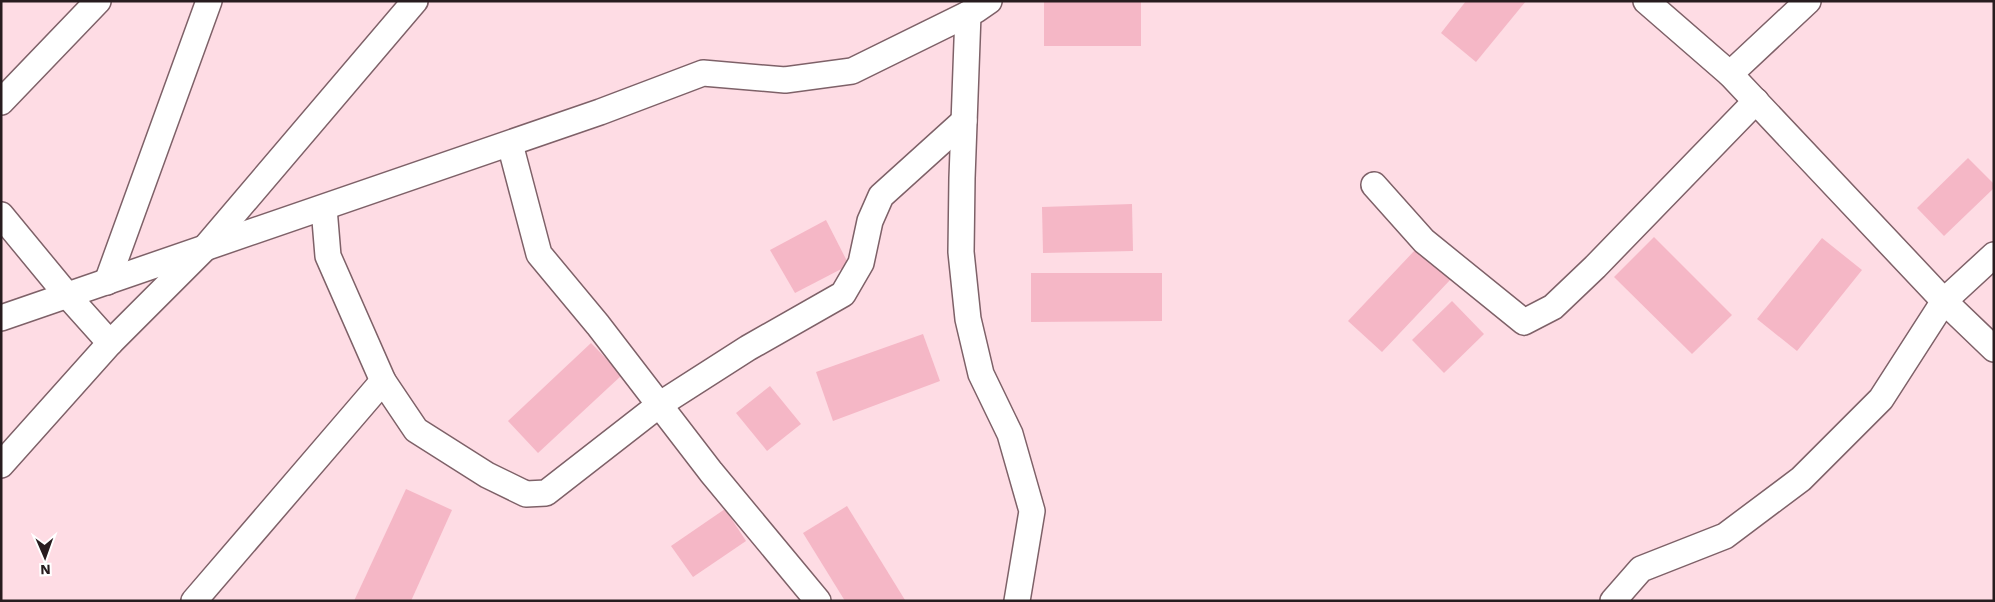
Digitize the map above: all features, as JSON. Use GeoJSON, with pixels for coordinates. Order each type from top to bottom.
{"type":"FeatureCollection","features":[{"type":"Feature","properties":{"kind":"street"},"geometry":{"type":"LineString","coordinates":[[1,102],[98,1]]}},
{"type":"Feature","properties":{"kind":"street"},"geometry":{"type":"LineString","coordinates":[[107,282],[209,1]]}},
{"type":"Feature","properties":{"kind":"street"},"geometry":{"type":"LineString","coordinates":[[1,465],[110,343],[203,250],[415,1]]}},
{"type":"Feature","properties":{"kind":"street"},"geometry":{"type":"LineString","coordinates":[[1,318],[510,144],[703,73],[785,80],[852,71],[968,14],[989,1]]}},
{"type":"Feature","properties":{"kind":"street"},"geometry":{"type":"LineString","coordinates":[[1646,1],[1730,74],[1944,301],[1994,349]]}},
{"type":"Feature","properties":{"kind":"street"},"geometry":{"type":"LineString","coordinates":[[1730,74],[1808,1]]}},
{"type":"Feature","properties":{"kind":"street"},"geometry":{"type":"LineString","coordinates":[[968,14],[961,252],[968,319],[981,374],[1010,434],[1032,512],[1017,601]]}},
{"type":"Feature","properties":{"kind":"street"},"geometry":{"type":"LineString","coordinates":[[1374,185],[1424,241],[1524,322],[1553,307],[1567,294],[1756,101]]}},
{"type":"Feature","properties":{"kind":"street"},"geometry":{"type":"LineString","coordinates":[[324,208],[328,256],[383,381],[416,430],[487,475],[526,494],[546,493],[659,405],[748,348],[843,294],[861,263],[870,221],[881,196],[964,121]]}},
{"type":"Feature","properties":{"kind":"street"},"geometry":{"type":"LineString","coordinates":[[510,144],[539,254],[598,325],[711,472],[818,601]]}},
{"type":"Feature","properties":{"kind":"street"},"geometry":{"type":"LineString","coordinates":[[1,215],[67,295],[110,343]]}},
{"type":"Feature","properties":{"kind":"street"},"geometry":{"type":"LineString","coordinates":[[1613,601],[1641,569],[1725,536],[1801,479],[1881,399],[1944,301],[1994,255]]}},
{"type":"Feature","properties":{"kind":"street"},"geometry":{"type":"LineString","coordinates":[[194,601],[383,381]]}},
{"type":"Feature","properties":{"kind":"building"},"geometry":{"type":"Polygon","coordinates":[[[1044,1],[1141,1],[1141,46],[1044,46],[1044,1]]]}},
{"type":"Feature","properties":{"kind":"building"},"geometry":{"type":"Polygon","coordinates":[[[1466,1],[1526,1],[1476,62],[1441,33],[1466,1]]]}},
{"type":"Feature","properties":{"kind":"building"},"geometry":{"type":"Polygon","coordinates":[[[1968,158],[1994,184],[1994,188],[1944,236],[1917,208],[1968,158]]]}},
{"type":"Feature","properties":{"kind":"building"},"geometry":{"type":"Polygon","coordinates":[[[1132,204],[1133,251],[1043,253],[1042,207],[1132,204]]]}},
{"type":"Feature","properties":{"kind":"building"},"geometry":{"type":"Polygon","coordinates":[[[826,220],[849,265],[795,293],[770,250],[826,220]]]}},
{"type":"Feature","properties":{"kind":"building"},"geometry":{"type":"Polygon","coordinates":[[[1654,237],[1732,315],[1692,354],[1614,277],[1654,237]]]}},
{"type":"Feature","properties":{"kind":"building"},"geometry":{"type":"Polygon","coordinates":[[[1822,238],[1862,270],[1797,351],[1757,319],[1822,238]]]}},
{"type":"Feature","properties":{"kind":"building"},"geometry":{"type":"Polygon","coordinates":[[[1416,249],[1450,280],[1382,352],[1348,321],[1416,249]]]}},
{"type":"Feature","properties":{"kind":"building"},"geometry":{"type":"Polygon","coordinates":[[[1031,273],[1162,273],[1162,321],[1031,322],[1031,273]]]}},
{"type":"Feature","properties":{"kind":"building"},"geometry":{"type":"Polygon","coordinates":[[[1452,301],[1484,334],[1444,373],[1412,340],[1452,301]]]}},
{"type":"Feature","properties":{"kind":"building"},"geometry":{"type":"Polygon","coordinates":[[[923,334],[940,381],[833,421],[816,372],[923,334]]]}},
{"type":"Feature","properties":{"kind":"building"},"geometry":{"type":"Polygon","coordinates":[[[591,343],[622,375],[538,453],[508,421],[591,343]]]}},
{"type":"Feature","properties":{"kind":"building"},"geometry":{"type":"Polygon","coordinates":[[[770,386],[801,424],[767,451],[736,413],[770,386]]]}},
{"type":"Feature","properties":{"kind":"building"},"geometry":{"type":"Polygon","coordinates":[[[406,489],[452,510],[411,601],[354,601],[406,489]]]}},
{"type":"Feature","properties":{"kind":"building"},"geometry":{"type":"Polygon","coordinates":[[[847,506],[905,600],[845,601],[803,533],[847,506]]]}},
{"type":"Feature","properties":{"kind":"building"},"geometry":{"type":"Polygon","coordinates":[[[725,509],[746,541],[693,577],[671,546],[725,509]]]}}]}
